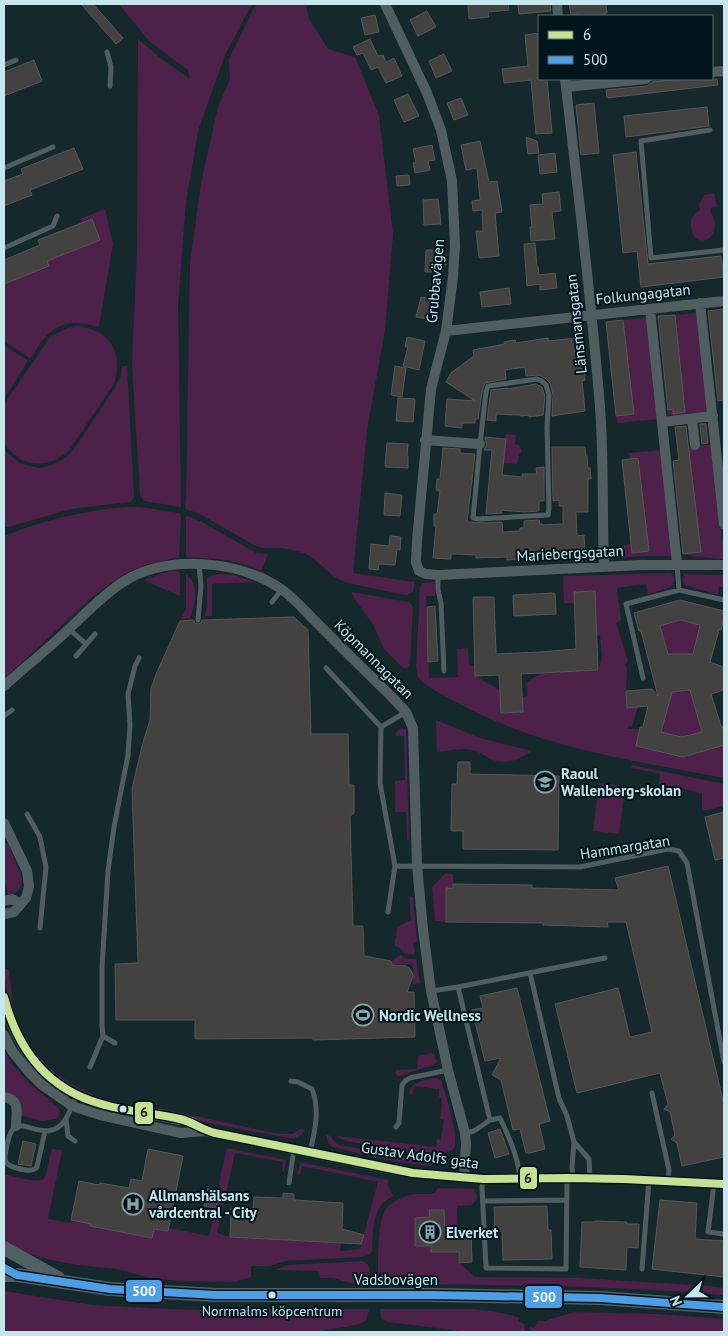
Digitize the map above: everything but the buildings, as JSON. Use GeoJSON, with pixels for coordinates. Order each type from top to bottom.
{"type":"FeatureCollection","features":[{"type":"Feature","properties":{"kind":"main road","name":"Vadsbovägen"},"geometry":{"type":"LineString","coordinates":[[4,1248],[68,1283]]}},
{"type":"Feature","properties":{"kind":"main road","name":"Vadsbovägen"},"geometry":{"type":"LineString","coordinates":[[4,1268],[11,1275],[68,1283],[110,1288],[216,1294],[590,1298],[724,1307]]}},
{"type":"Feature","properties":{"kind":"street","name":"Grubbavägen"},"geometry":{"type":"LineString","coordinates":[[390,5],[442,130],[452,182],[455,246],[453,277],[446,332],[431,389],[416,554],[418,571]]}},
{"type":"Feature","properties":{"kind":"street"},"geometry":{"type":"LineString","coordinates":[[566,83],[626,80]]}},
{"type":"Feature","properties":{"kind":"street","name":"Länsmansgatan"},"geometry":{"type":"LineString","coordinates":[[566,83],[592,315],[600,407],[604,566]]}},
{"type":"Feature","properties":{"kind":"street","name":"Folkungagatan"},"geometry":{"type":"LineString","coordinates":[[446,332],[724,300]]}},
{"type":"Feature","properties":{"kind":"street"},"geometry":{"type":"LineString","coordinates":[[700,303],[724,524]]}},
{"type":"Feature","properties":{"kind":"street"},"geometry":{"type":"LineString","coordinates":[[650,309],[676,564]]}},
{"type":"Feature","properties":{"kind":"street"},"geometry":{"type":"LineString","coordinates":[[662,422],[712,416]]}},
{"type":"Feature","properties":{"kind":"street"},"geometry":{"type":"LineString","coordinates":[[692,418],[695,445]]}},
{"type":"Feature","properties":{"kind":"street"},"geometry":{"type":"LineString","coordinates":[[426,440],[480,444]]}},
{"type":"Feature","properties":{"kind":"street","name":"Köpmannagatan"},"geometry":{"type":"LineString","coordinates":[[4,686],[69,629],[93,605],[123,582],[135,575],[169,564],[199,564],[226,566],[246,571],[282,589],[406,712],[413,728],[417,865],[423,930],[431,991],[448,1070],[465,1133],[464,1177]]}},
{"type":"Feature","properties":{"kind":"street","name":"Mariebergsgatan"},"geometry":{"type":"LineString","coordinates":[[418,571],[438,575],[604,566],[724,565]]}},
{"type":"Feature","properties":{"kind":"street"},"geometry":{"type":"LineString","coordinates":[[4,823],[27,871],[29,886],[26,898],[14,912],[4,914]]}},
{"type":"Feature","properties":{"kind":"street"},"geometry":{"type":"LineString","coordinates":[[4,901],[12,899],[20,904]]}},
{"type":"Feature","properties":{"kind":"street","name":"Gustav Adolfs gata"},"geometry":{"type":"LineString","coordinates":[[4,997],[6,1010],[13,1029],[28,1055],[49,1078],[61,1087],[94,1102],[193,1123],[205,1131]]}},
{"type":"Feature","properties":{"kind":"street","name":"Gustav Adolfs gata"},"geometry":{"type":"LineString","coordinates":[[4,1036],[12,1051],[30,1074],[72,1106],[100,1115],[181,1133],[205,1131],[413,1173],[483,1180],[590,1178],[719,1184]]}},
{"type":"Feature","properties":{"kind":"street"},"geometry":{"type":"LineString","coordinates":[[4,1096],[16,1103],[16,1126]]}},
{"type":"Feature","properties":{"kind":"lane"},"geometry":{"type":"LineString","coordinates":[[107,52],[111,67],[110,86]]}},
{"type":"Feature","properties":{"kind":"lane"},"geometry":{"type":"LineString","coordinates":[[4,65],[16,60]]}},
{"type":"Feature","properties":{"kind":"lane"},"geometry":{"type":"LineString","coordinates":[[710,130],[641,141],[651,258],[724,250]]}},
{"type":"Feature","properties":{"kind":"lane"},"geometry":{"type":"LineString","coordinates":[[4,168],[53,147]]}},
{"type":"Feature","properties":{"kind":"lane"},"geometry":{"type":"LineString","coordinates":[[4,248],[53,226],[57,216]]}},
{"type":"Feature","properties":{"kind":"lane"},"geometry":{"type":"LineString","coordinates":[[537,379],[546,385],[549,395],[547,427],[548,515],[474,518],[480,444],[488,386],[537,379]]}},
{"type":"Feature","properties":{"kind":"lane"},"geometry":{"type":"LineString","coordinates":[[198,620],[201,586],[199,564]]}},
{"type":"Feature","properties":{"kind":"lane"},"geometry":{"type":"LineString","coordinates":[[676,564],[678,590]]}},
{"type":"Feature","properties":{"kind":"lane"},"geometry":{"type":"LineString","coordinates":[[438,575],[438,590],[442,603],[444,671]]}},
{"type":"Feature","properties":{"kind":"lane"},"geometry":{"type":"LineString","coordinates":[[272,602],[282,589]]}},
{"type":"Feature","properties":{"kind":"lane"},"geometry":{"type":"LineString","coordinates":[[643,678],[626,604],[678,590],[724,600]]}},
{"type":"Feature","properties":{"kind":"lane"},"geometry":{"type":"LineString","coordinates":[[69,629],[86,644]]}},
{"type":"Feature","properties":{"kind":"lane"},"geometry":{"type":"LineString","coordinates":[[76,656],[95,634]]}},
{"type":"Feature","properties":{"kind":"lane"},"geometry":{"type":"LineString","coordinates":[[90,1067],[103,1036],[102,967],[108,871],[114,827],[128,755],[130,725],[128,694],[139,658]]}},
{"type":"Feature","properties":{"kind":"lane"},"geometry":{"type":"LineString","coordinates":[[326,668],[381,727],[380,783],[395,866],[388,912]]}},
{"type":"Feature","properties":{"kind":"lane"},"geometry":{"type":"LineString","coordinates":[[4,716],[12,710]]}},
{"type":"Feature","properties":{"kind":"lane"},"geometry":{"type":"LineString","coordinates":[[381,727],[406,712]]}},
{"type":"Feature","properties":{"kind":"lane"},"geometry":{"type":"LineString","coordinates":[[27,814],[40,837],[46,867],[40,928]]}},
{"type":"Feature","properties":{"kind":"lane","name":"Hammargatan"},"geometry":{"type":"LineString","coordinates":[[417,865],[580,867],[668,849],[679,851],[687,863],[724,1062]]}},
{"type":"Feature","properties":{"kind":"lane"},"geometry":{"type":"LineString","coordinates":[[395,866],[417,865]]}},
{"type":"Feature","properties":{"kind":"lane"},"geometry":{"type":"LineString","coordinates":[[431,991],[605,958]]}},
{"type":"Feature","properties":{"kind":"lane"},"geometry":{"type":"LineString","coordinates":[[483,1180],[486,1268],[566,1269],[566,1200],[574,1142],[568,1116],[559,1098],[530,973]]}},
{"type":"Feature","properties":{"kind":"lane"},"geometry":{"type":"LineString","coordinates":[[458,987],[490,1120]]}},
{"type":"Feature","properties":{"kind":"lane"},"geometry":{"type":"LineString","coordinates":[[103,1036],[114,1043]]}},
{"type":"Feature","properties":{"kind":"lane"},"geometry":{"type":"LineString","coordinates":[[396,1127],[400,1123],[402,1085],[405,1081],[410,1078],[448,1070]]}},
{"type":"Feature","properties":{"kind":"lane"},"geometry":{"type":"LineString","coordinates":[[291,1081],[298,1082],[312,1089],[316,1098],[316,1117],[310,1152]]}},
{"type":"Feature","properties":{"kind":"lane"},"geometry":{"type":"LineString","coordinates":[[652,1093],[669,1170],[668,1181]]}},
{"type":"Feature","properties":{"kind":"lane"},"geometry":{"type":"LineString","coordinates":[[45,1131],[38,1167],[28,1170],[9,1166],[5,1162],[4,1158],[10,1136],[16,1126],[45,1131],[60,1127],[66,1119],[76,1095]]}},
{"type":"Feature","properties":{"kind":"lane"},"geometry":{"type":"LineString","coordinates":[[465,1133],[474,1131],[490,1120],[500,1118],[519,1167],[520,1179]]}},
{"type":"Feature","properties":{"kind":"lane"},"geometry":{"type":"LineString","coordinates":[[66,1119],[68,1136],[75,1141]]}},
{"type":"Feature","properties":{"kind":"lane"},"geometry":{"type":"LineString","coordinates":[[574,1142],[589,1159],[590,1178]]}},
{"type":"Feature","properties":{"kind":"lane"},"geometry":{"type":"LineString","coordinates":[[290,1183],[294,1148]]}},
{"type":"Feature","properties":{"kind":"lane"},"geometry":{"type":"LineString","coordinates":[[642,1269],[649,1180]]}},
{"type":"Feature","properties":{"kind":"lane"},"geometry":{"type":"LineString","coordinates":[[719,1184],[708,1232],[724,1234]]}},
{"type":"Feature","properties":{"kind":"lane"},"geometry":{"type":"LineString","coordinates":[[483,1201],[566,1200]]}},
{"type":"Feature","properties":{"kind":"shaded area"},"geometry":{"type":"Polygon","coordinates":[[[119,4],[252,4],[225,55],[198,131],[186,202],[178,305],[181,507],[144,501],[140,495],[132,363],[137,250],[138,39],[190,79],[188,70],[149,41],[119,4]]]}},
{"type":"Feature","properties":{"kind":"shaded area"},"geometry":{"type":"Polygon","coordinates":[[[256,4],[306,4],[309,19],[328,49],[355,57],[379,116],[393,234],[385,330],[367,430],[353,573],[414,582],[413,592],[407,595],[344,582],[333,576],[313,558],[304,553],[283,548],[262,548],[200,514],[185,509],[190,263],[201,183],[218,107],[230,79],[229,59],[256,4]]]}},
{"type":"Feature","properties":{"kind":"shaded area"},"geometry":{"type":"Polygon","coordinates":[[[714,193],[717,207],[710,210],[714,221],[714,230],[706,240],[701,240],[696,238],[692,232],[691,220],[700,210],[699,204],[704,195],[714,193]]]}},
{"type":"Feature","properties":{"kind":"shaded area"},"geometry":{"type":"Polygon","coordinates":[[[105,209],[113,244],[99,326],[74,323],[60,326],[47,335],[30,358],[4,341],[4,284],[49,266],[47,261],[100,240],[92,219],[82,223],[80,219],[105,209]]]}},
{"type":"Feature","properties":{"kind":"shaded area"},"geometry":{"type":"Polygon","coordinates":[[[697,313],[709,413],[676,416],[668,414],[667,410],[685,408],[675,315],[697,313]]]}},
{"type":"Feature","properties":{"kind":"shaded area"},"geometry":{"type":"Polygon","coordinates":[[[646,318],[658,419],[617,423],[616,416],[634,413],[623,320],[646,318]]]}},
{"type":"Feature","properties":{"kind":"shaded area"},"geometry":{"type":"Polygon","coordinates":[[[77,326],[98,332],[112,344],[117,362],[114,384],[68,452],[50,462],[33,463],[25,461],[11,451],[4,443],[4,404],[50,337],[67,328],[77,326]]]}},
{"type":"Feature","properties":{"kind":"shaded area"},"geometry":{"type":"Polygon","coordinates":[[[4,345],[27,360],[27,362],[4,399],[4,345]]]}},
{"type":"Feature","properties":{"kind":"shaded area"},"geometry":{"type":"Polygon","coordinates":[[[122,366],[127,366],[134,497],[130,502],[71,509],[6,527],[4,522],[4,450],[20,463],[38,468],[61,461],[77,445],[116,386],[121,376],[122,366]]]}},
{"type":"Feature","properties":{"kind":"shaded area"},"geometry":{"type":"Polygon","coordinates":[[[506,434],[516,435],[515,444],[519,445],[522,452],[519,454],[517,464],[503,463],[506,434]]]}},
{"type":"Feature","properties":{"kind":"shaded area"},"geometry":{"type":"Polygon","coordinates":[[[712,444],[724,559],[683,554],[701,552],[690,459],[681,448],[712,444]]]}},
{"type":"Feature","properties":{"kind":"shaded area"},"geometry":{"type":"Polygon","coordinates":[[[661,450],[672,556],[618,558],[614,553],[621,551],[623,545],[631,544],[632,553],[649,551],[638,458],[630,459],[629,453],[661,450]]]}},
{"type":"Feature","properties":{"kind":"shaded area"},"geometry":{"type":"Polygon","coordinates":[[[125,507],[141,507],[179,513],[181,517],[179,557],[146,565],[128,572],[108,585],[91,598],[4,679],[4,536],[64,517],[125,507]]]}},
{"type":"Feature","properties":{"kind":"shaded area"},"geometry":{"type":"Polygon","coordinates":[[[186,516],[204,523],[256,553],[268,554],[261,571],[233,561],[186,557],[186,516]]]}},
{"type":"Feature","properties":{"kind":"shaded area"},"geometry":{"type":"Polygon","coordinates":[[[174,570],[180,572],[180,596],[143,580],[163,573],[174,570]]]}},
{"type":"Feature","properties":{"kind":"shaded area"},"geometry":{"type":"Polygon","coordinates":[[[671,573],[674,578],[673,585],[648,594],[646,584],[617,588],[621,620],[616,623],[628,661],[625,665],[627,668],[627,707],[638,707],[632,726],[628,726],[628,729],[640,729],[636,746],[676,755],[688,756],[724,745],[724,778],[620,758],[552,741],[519,730],[486,717],[435,691],[418,676],[416,667],[420,587],[422,583],[435,582],[435,596],[426,596],[429,678],[458,677],[457,649],[468,648],[469,666],[475,666],[475,676],[500,690],[501,713],[523,712],[523,697],[527,696],[527,682],[542,673],[598,670],[602,658],[600,636],[596,635],[595,591],[574,592],[574,603],[564,603],[563,576],[671,573]]]}},
{"type":"Feature","properties":{"kind":"shaded area"},"geometry":{"type":"Polygon","coordinates":[[[186,574],[193,583],[195,600],[190,618],[181,619],[186,609],[186,574]]]}},
{"type":"Feature","properties":{"kind":"shaded area"},"geometry":{"type":"Polygon","coordinates":[[[218,574],[234,575],[254,582],[212,584],[212,616],[205,616],[207,579],[209,576],[218,574]]]}},
{"type":"Feature","properties":{"kind":"shaded area"},"geometry":{"type":"Polygon","coordinates":[[[684,574],[724,575],[724,587],[719,587],[718,595],[684,585],[684,574]]]}},
{"type":"Feature","properties":{"kind":"shaded area"},"geometry":{"type":"Polygon","coordinates":[[[352,592],[411,604],[413,607],[410,662],[408,668],[402,667],[384,649],[374,626],[352,595],[352,592]]]}},
{"type":"Feature","properties":{"kind":"shaded area"},"geometry":{"type":"Polygon","coordinates":[[[681,620],[700,625],[690,665],[685,666],[685,654],[676,654],[671,666],[660,626],[681,620]]]}},
{"type":"Feature","properties":{"kind":"shaded area"},"geometry":{"type":"Polygon","coordinates":[[[690,690],[702,732],[683,737],[661,732],[672,692],[690,690]]]}},
{"type":"Feature","properties":{"kind":"shaded area"},"geometry":{"type":"Polygon","coordinates":[[[436,720],[480,738],[532,751],[507,762],[496,761],[468,749],[437,752],[436,720]]]}},
{"type":"Feature","properties":{"kind":"shaded area"},"geometry":{"type":"Polygon","coordinates":[[[401,728],[406,729],[409,840],[407,840],[406,812],[395,812],[395,781],[405,780],[404,736],[395,736],[401,728]]]}},
{"type":"Feature","properties":{"kind":"shaded area"},"geometry":{"type":"Polygon","coordinates":[[[632,765],[724,784],[724,806],[702,811],[702,793],[659,784],[660,774],[631,768],[632,765]]]}},
{"type":"Feature","properties":{"kind":"shaded area"},"geometry":{"type":"Polygon","coordinates":[[[599,783],[625,786],[619,834],[593,831],[599,783]]]}},
{"type":"Feature","properties":{"kind":"shaded area"},"geometry":{"type":"Polygon","coordinates":[[[5,843],[8,843],[22,879],[18,890],[8,895],[4,878],[5,843]]]}},
{"type":"Feature","properties":{"kind":"shaded area"},"geometry":{"type":"Polygon","coordinates":[[[445,874],[453,874],[453,889],[447,888],[446,922],[435,921],[432,887],[445,874]]]}},
{"type":"Feature","properties":{"kind":"shaded area"},"geometry":{"type":"Polygon","coordinates":[[[409,896],[413,897],[417,941],[413,943],[415,954],[407,954],[395,946],[397,927],[411,920],[409,896]]]}},
{"type":"Feature","properties":{"kind":"shaded area"},"geometry":{"type":"Polygon","coordinates":[[[400,955],[404,958],[416,959],[420,983],[413,985],[413,964],[392,965],[392,961],[400,955]]]}},
{"type":"Feature","properties":{"kind":"shaded area"},"geometry":{"type":"Polygon","coordinates":[[[4,969],[9,970],[15,1013],[20,1027],[35,1052],[55,1072],[79,1088],[93,1094],[92,1097],[72,1087],[55,1075],[28,1046],[12,1012],[4,969]]]}},
{"type":"Feature","properties":{"kind":"shaded area"},"geometry":{"type":"Polygon","coordinates":[[[4,1050],[12,1064],[30,1084],[59,1108],[58,1118],[42,1121],[19,1115],[4,1094],[4,1050]]]}},
{"type":"Feature","properties":{"kind":"shaded area"},"geometry":{"type":"Polygon","coordinates":[[[434,1053],[437,1062],[433,1065],[402,1076],[398,1076],[395,1073],[396,1070],[417,1069],[418,1056],[434,1053]]]}},
{"type":"Feature","properties":{"kind":"shaded area"},"geometry":{"type":"Polygon","coordinates":[[[431,1078],[441,1080],[451,1114],[455,1132],[455,1147],[451,1151],[432,1156],[409,1153],[343,1140],[336,1136],[436,1147],[437,1139],[441,1140],[444,1120],[440,1119],[442,1103],[439,1097],[439,1089],[414,1086],[413,1094],[409,1094],[411,1087],[431,1078]]]}},
{"type":"Feature","properties":{"kind":"shaded area"},"geometry":{"type":"Polygon","coordinates":[[[153,1107],[279,1134],[292,1134],[301,1129],[305,1130],[298,1137],[288,1138],[152,1112],[153,1107]]]}},
{"type":"Feature","properties":{"kind":"shaded area"},"geometry":{"type":"Polygon","coordinates":[[[326,1135],[331,1136],[339,1145],[431,1161],[433,1166],[395,1161],[333,1147],[329,1144],[326,1135]]]}},
{"type":"Feature","properties":{"kind":"shaded area"},"geometry":{"type":"Polygon","coordinates":[[[227,1148],[286,1160],[284,1172],[282,1171],[283,1162],[235,1153],[217,1233],[230,1237],[341,1243],[340,1251],[360,1249],[378,1182],[302,1166],[300,1175],[298,1174],[300,1162],[388,1180],[393,1196],[383,1203],[377,1213],[372,1251],[369,1255],[361,1257],[286,1261],[269,1266],[251,1266],[251,1277],[236,1282],[180,1281],[150,1278],[117,1269],[77,1265],[47,1259],[25,1253],[4,1243],[4,1174],[32,1180],[43,1179],[52,1149],[62,1150],[48,1219],[70,1223],[71,1220],[91,1224],[91,1226],[152,1238],[154,1229],[168,1231],[169,1228],[209,1236],[227,1148]]]}},
{"type":"Feature","properties":{"kind":"shaded area"},"geometry":{"type":"Polygon","coordinates":[[[438,1188],[474,1189],[477,1198],[472,1205],[457,1206],[458,1260],[475,1277],[579,1278],[709,1286],[724,1288],[724,1295],[595,1287],[380,1284],[381,1272],[378,1278],[379,1242],[381,1223],[386,1209],[393,1202],[412,1194],[435,1193],[438,1188]],[[430,1210],[430,1217],[415,1218],[416,1246],[431,1246],[431,1252],[445,1252],[444,1210],[430,1210]]]}},
{"type":"Feature","properties":{"kind":"shaded area"},"geometry":{"type":"Polygon","coordinates":[[[363,1261],[369,1267],[370,1277],[367,1272],[370,1284],[354,1284],[333,1278],[320,1278],[319,1271],[275,1270],[288,1265],[363,1261]]]}},
{"type":"Feature","properties":{"kind":"shaded area"},"geometry":{"type":"Polygon","coordinates":[[[4,1291],[92,1305],[148,1308],[217,1311],[369,1309],[366,1320],[361,1323],[311,1332],[4,1332],[4,1291]]]}},
{"type":"Feature","properties":{"kind":"shaded area"},"geometry":{"type":"Polygon","coordinates":[[[380,1309],[472,1309],[492,1311],[519,1317],[518,1321],[524,1324],[525,1332],[468,1332],[388,1322],[381,1319],[380,1309]]]}},
{"type":"Feature","properties":{"kind":"shaded area"},"geometry":{"type":"Polygon","coordinates":[[[575,1312],[658,1314],[724,1319],[724,1332],[531,1332],[530,1327],[535,1328],[537,1321],[544,1321],[575,1312]]]}},
{"type":"Feature","properties":{"kind":"transit line","name":"6"},"geometry":{"type":"LineString","coordinates":[[4,997],[18,1035],[27,1051],[39,1066],[52,1079],[68,1090],[85,1099],[105,1105],[180,1119],[215,1133],[413,1173],[483,1179],[624,1179],[724,1184]]}},
{"type":"Feature","properties":{"kind":"transit line","name":"500"},"geometry":{"type":"LineString","coordinates":[[4,1268],[17,1275],[110,1289],[216,1295],[433,1295],[600,1298],[724,1307]]}},
{"type":"Feature","properties":{"kind":"place","name":"Raoul Wallenberg-skolan"},"geometry":{"type":"Point","coordinates":[545,782]}},
{"type":"Feature","properties":{"kind":"place","name":"Nordic Wellness"},"geometry":{"type":"Point","coordinates":[363,1015]}},
{"type":"Feature","properties":{"kind":"place","name":"Allmanshälsans vårdcentral - City"},"geometry":{"type":"Point","coordinates":[133,1204]}},
{"type":"Feature","properties":{"kind":"place","name":"Elverket"},"geometry":{"type":"Point","coordinates":[430,1232]}},
{"type":"Feature","properties":{"kind":"place","name":"Norrmalms köpcentrum"},"geometry":{"type":"Point","coordinates":[272,1295]}}]}
